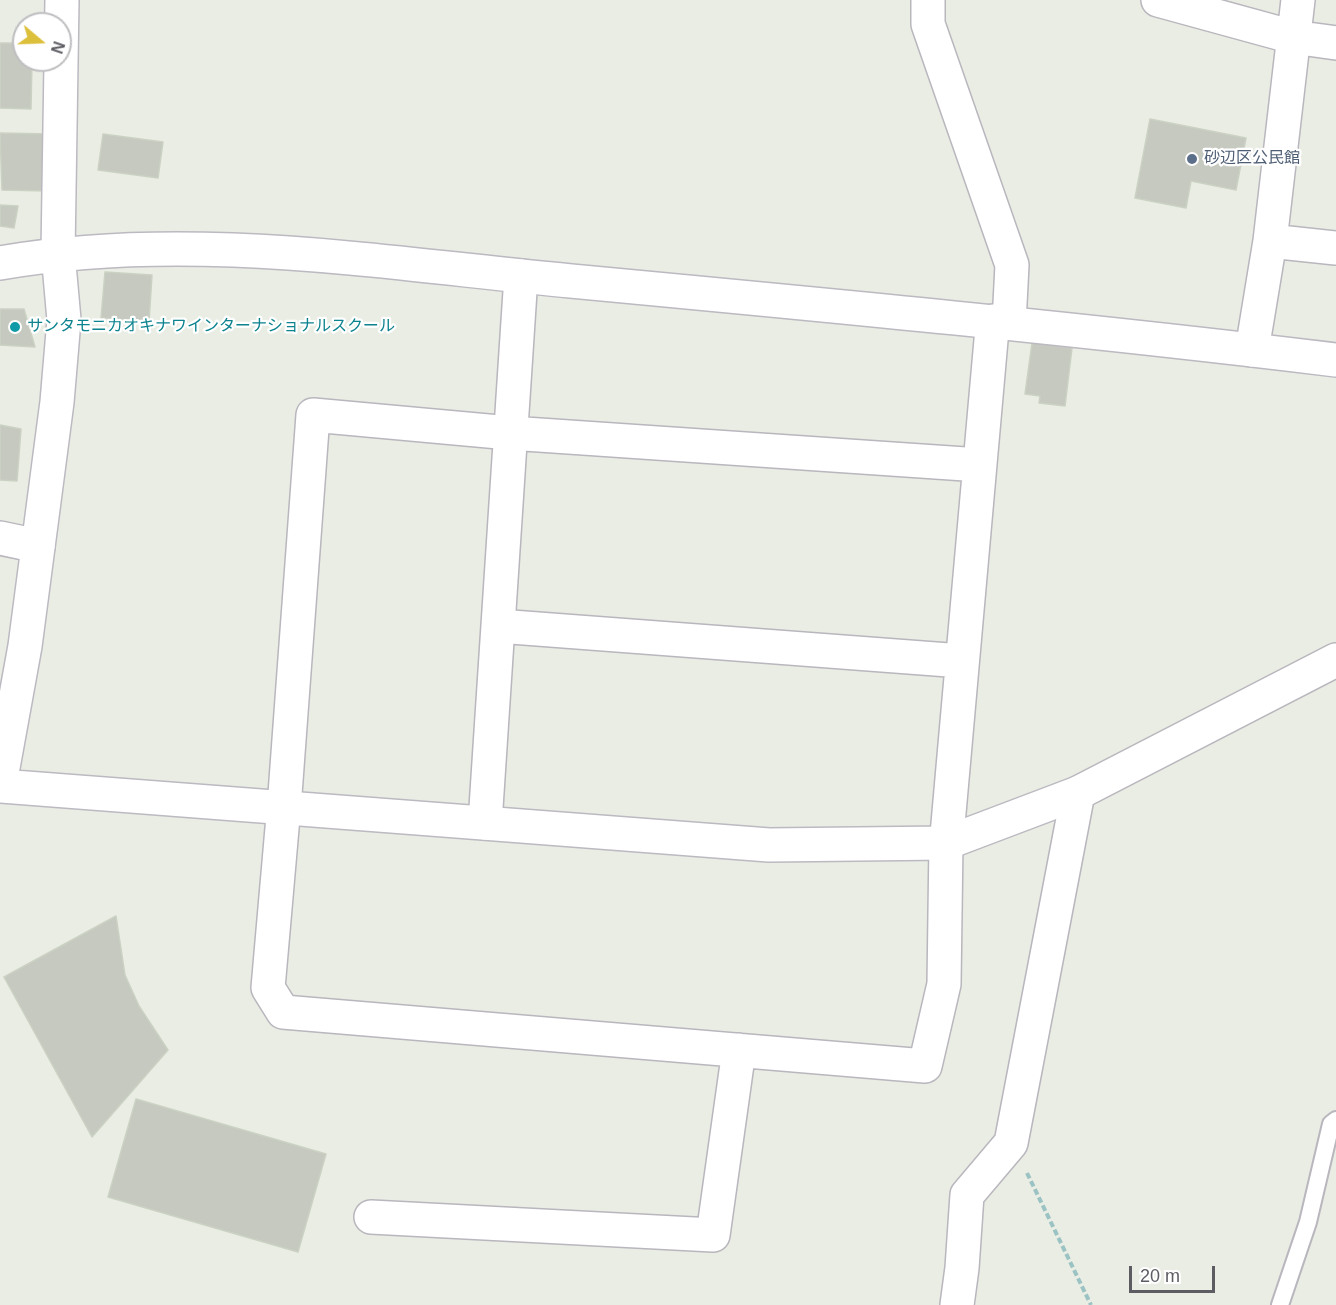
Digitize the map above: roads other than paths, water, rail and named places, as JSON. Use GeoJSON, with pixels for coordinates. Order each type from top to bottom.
{"type":"FeatureCollection","features":[{"type":"Feature","properties":{"kind":"street"},"geometry":{"type":"LineString","coordinates":[[62,0],[58,253],[64,320],[57,402],[39,546],[25,645],[3,748],[0,785],[770,845],[946,843],[1078,793],[1336,660]]}},
{"type":"Feature","properties":{"kind":"street"},"geometry":{"type":"LineString","coordinates":[[928,0],[928,24],[1012,265],[1001,322],[980,465],[946,843],[944,984],[925,1066],[283,1012],[268,988],[313,415],[510,433],[980,465]]}},
{"type":"Feature","properties":{"kind":"street"},"geometry":{"type":"LineString","coordinates":[[1158,0],[1293,37],[1336,43]]}},
{"type":"Feature","properties":{"kind":"street"},"geometry":{"type":"LineString","coordinates":[[1252,350],[1270,241],[1298,0]]}},
{"type":"Feature","properties":{"kind":"street"},"geometry":{"type":"LineString","coordinates":[[1270,241],[1336,248]]}},
{"type":"Feature","properties":{"kind":"street"},"geometry":{"type":"LineString","coordinates":[[0,263],[58,253],[239,249],[1001,322],[1336,360]]}},
{"type":"Feature","properties":{"kind":"street"},"geometry":{"type":"LineString","coordinates":[[485,823],[521,276]]}},
{"type":"Feature","properties":{"kind":"street"},"geometry":{"type":"LineString","coordinates":[[0,538],[39,546]]}},
{"type":"Feature","properties":{"kind":"street"},"geometry":{"type":"LineString","coordinates":[[498,626],[963,661]]}},
{"type":"Feature","properties":{"kind":"street"},"geometry":{"type":"LineString","coordinates":[[957,1305],[967,1196],[1011,1143],[1078,793]]}},
{"type":"Feature","properties":{"kind":"street"},"geometry":{"type":"LineString","coordinates":[[371,1217],[713,1235],[739,1050]]}},
{"type":"Feature","properties":{"kind":"lane"},"geometry":{"type":"LineString","coordinates":[[1280,1305],[1308,1222],[1331,1124],[1336,1120]]}},
{"type":"Feature","properties":{"kind":"place","name":"砂辺区公民館"},"geometry":{"type":"Point","coordinates":[1192,159]}},
{"type":"Feature","properties":{"kind":"place","name":"サンタモニカオキナワインターナショナルスクール"},"geometry":{"type":"Point","coordinates":[15,327]}}]}
